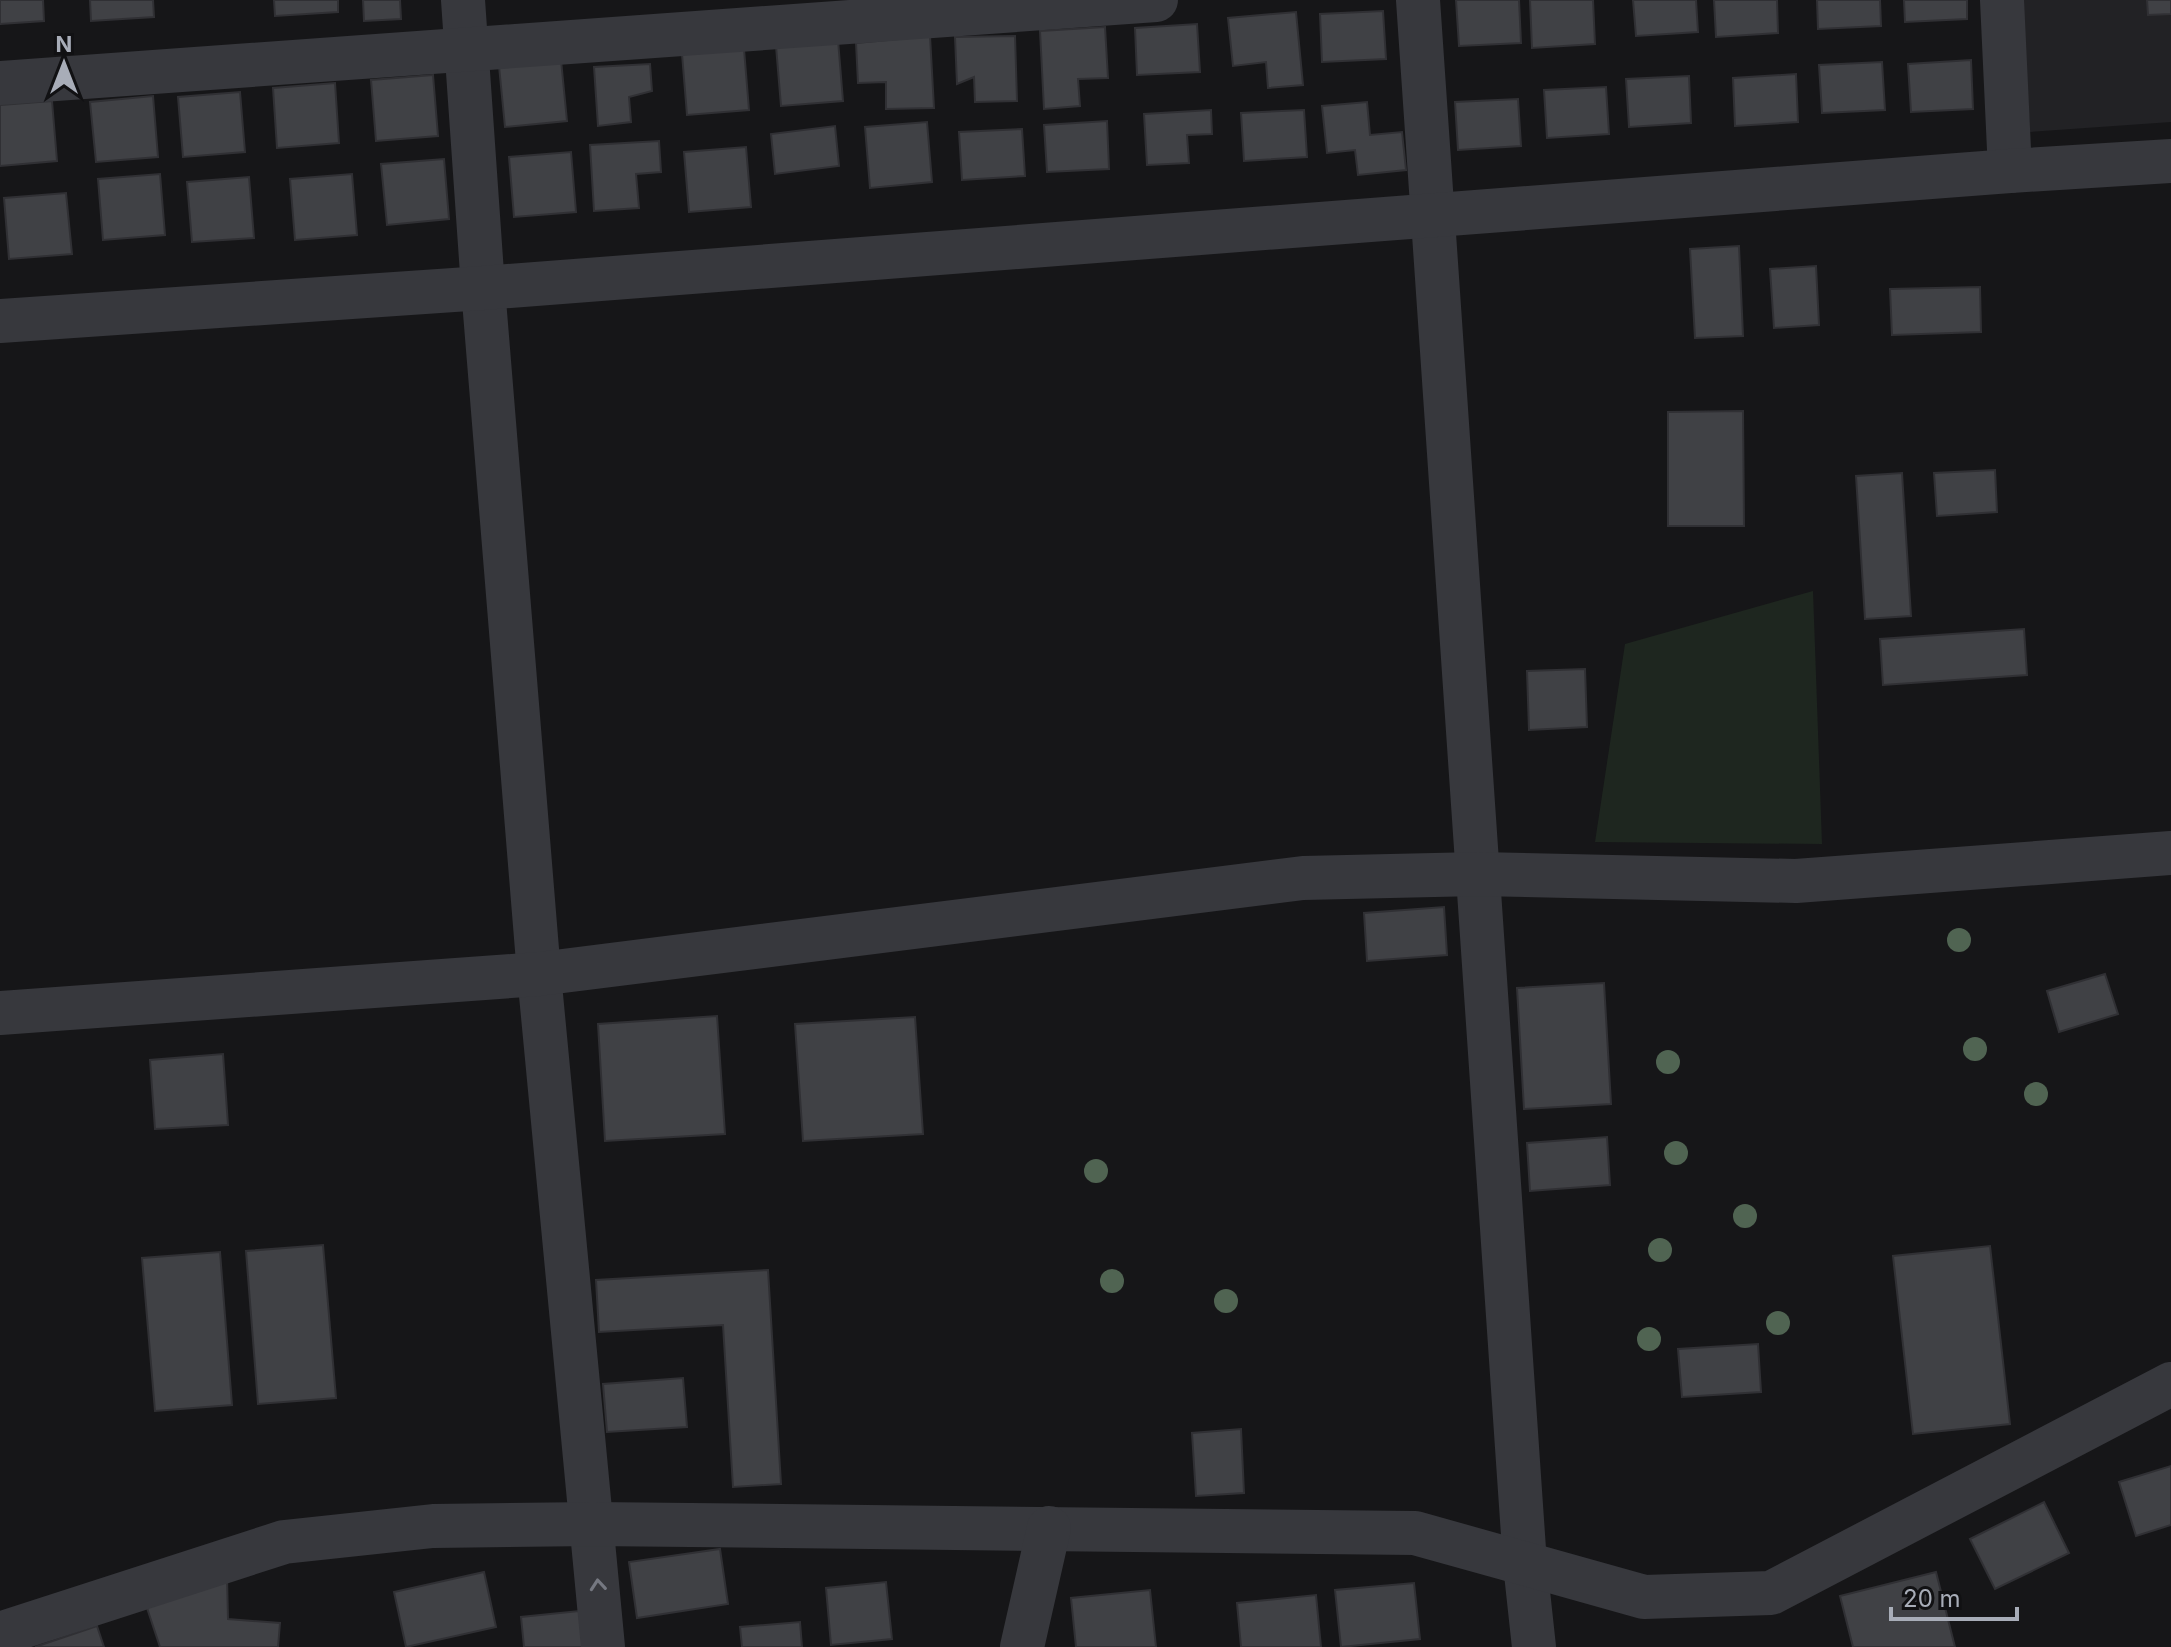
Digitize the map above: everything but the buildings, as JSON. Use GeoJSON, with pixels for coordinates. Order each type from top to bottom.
{"type":"FeatureCollection","features":[{"type":"Feature","properties":{"kind":"street"},"geometry":{"type":"LineString","coordinates":[[463,0],[483,288],[539,974],[603,1647]]}},
{"type":"Feature","properties":{"kind":"street"},"geometry":{"type":"LineString","coordinates":[[0,83],[1156,0]]}},
{"type":"Feature","properties":{"kind":"street"},"geometry":{"type":"LineString","coordinates":[[1418,0],[1525,1564],[1534,1647]]}},
{"type":"Feature","properties":{"kind":"street"},"geometry":{"type":"LineString","coordinates":[[2002,0],[2010,171]]}},
{"type":"Feature","properties":{"kind":"street"},"geometry":{"type":"LineString","coordinates":[[0,321],[483,288],[2171,161]]}},
{"type":"Feature","properties":{"kind":"street"},"geometry":{"type":"LineString","coordinates":[[0,1013],[539,974],[1303,878],[1478,874],[1796,881],[2171,853]]}},
{"type":"Feature","properties":{"kind":"street"},"geometry":{"type":"LineString","coordinates":[[0,1634],[284,1542],[433,1526],[593,1524],[1415,1533],[1644,1597],[1771,1593],[2171,1384]]}},
{"type":"Feature","properties":{"kind":"street"},"geometry":{"type":"LineString","coordinates":[[1022,1647],[1049,1528]]}},
{"type":"Feature","properties":{"kind":"shaded area"},"geometry":{"type":"Polygon","coordinates":[[[2022,0],[2171,0],[2171,122],[2030,132],[2022,0]]]}},
{"type":"Feature","properties":{"kind":"shaded area"},"geometry":{"type":"Polygon","coordinates":[[[1813,591],[1822,844],[1595,842],[1625,644],[1813,591]]]}}]}
